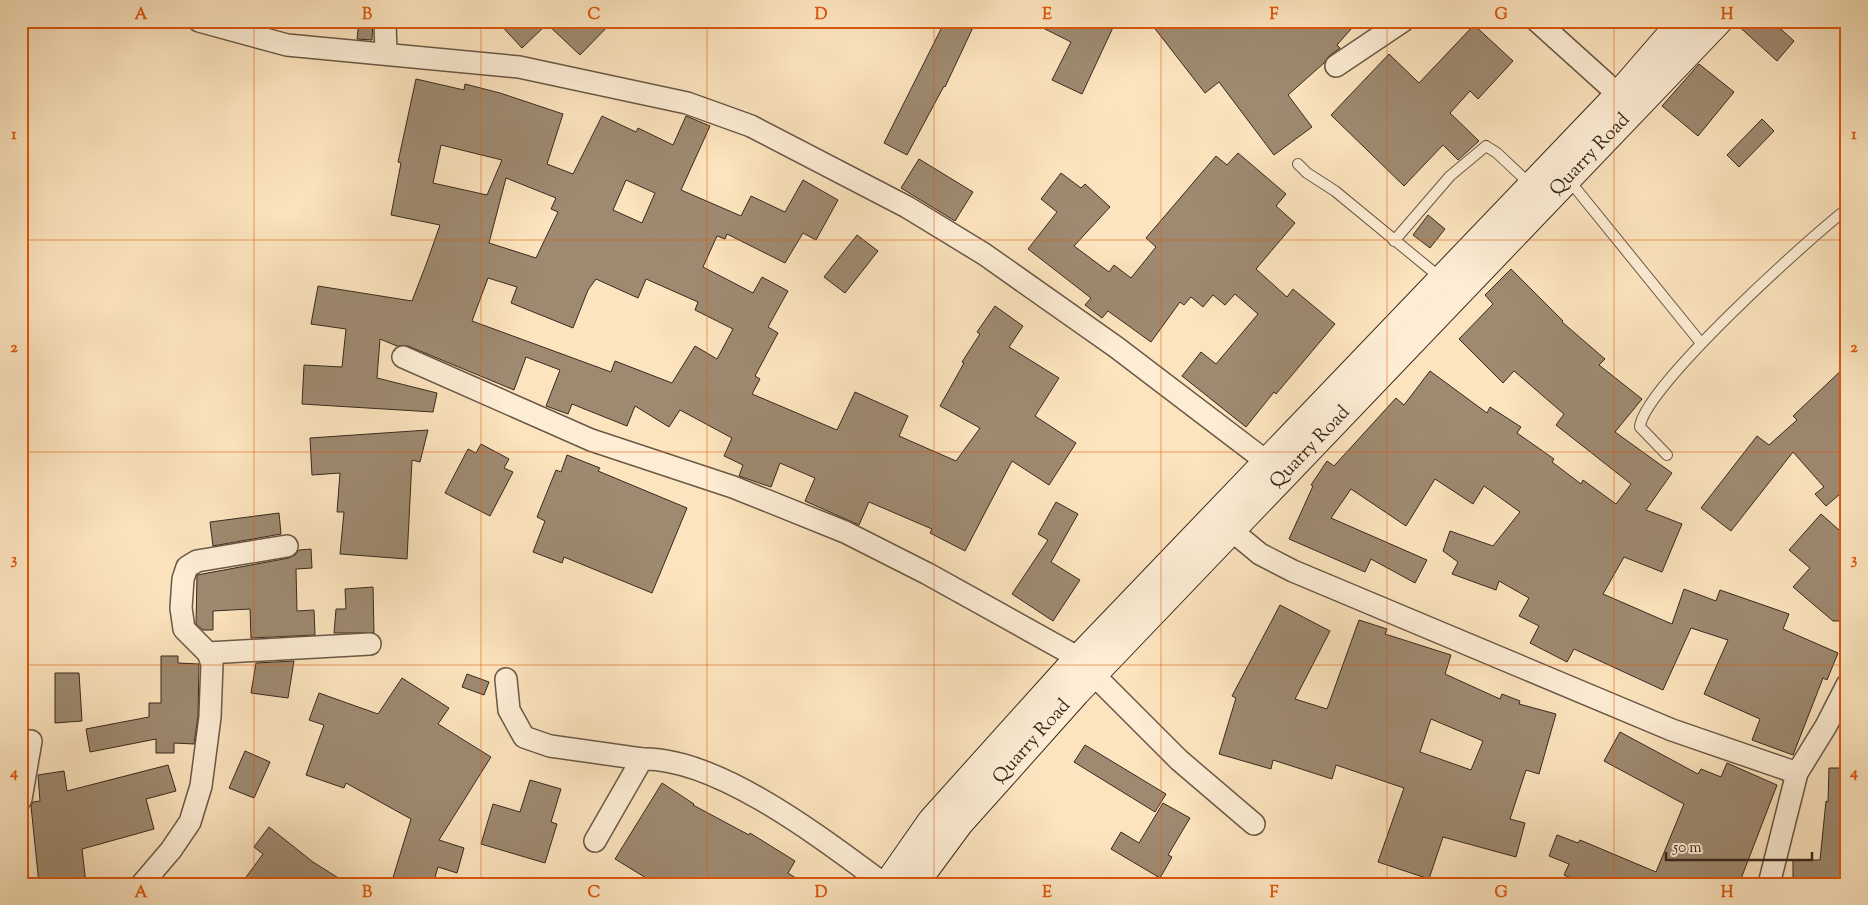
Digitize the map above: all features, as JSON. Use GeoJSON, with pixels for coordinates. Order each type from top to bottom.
{"type":"FeatureCollection","features":[{"type":"Feature","properties":{"kind":"main road","name":"Quarry Road"},"geometry":{"type":"LineString","coordinates":[[914,884],[959,823],[1086,666],[1267,462],[1619,95],[1683,21]]}},
{"type":"Feature","properties":{"kind":"main road","name":"Quarry Road"},"geometry":{"type":"LineString","coordinates":[[888,884],[932,821],[1086,666],[1231,530],[1718,21]]}},
{"type":"Feature","properties":{"kind":"street"},"geometry":{"type":"LineString","coordinates":[[199,21],[287,46],[520,68],[687,103],[751,126],[907,207],[984,254],[1109,342],[1267,462]]}},
{"type":"Feature","properties":{"kind":"street"},"geometry":{"type":"LineString","coordinates":[[384,21],[386,54]]}},
{"type":"Feature","properties":{"kind":"street"},"geometry":{"type":"LineString","coordinates":[[1336,66],[1403,21]]}},
{"type":"Feature","properties":{"kind":"street"},"geometry":{"type":"LineString","coordinates":[[1537,21],[1619,95]]}},
{"type":"Feature","properties":{"kind":"street"},"geometry":{"type":"LineString","coordinates":[[403,357],[591,440],[733,487],[845,532],[928,574],[1086,666],[1179,760],[1254,824]]}},
{"type":"Feature","properties":{"kind":"street"},"geometry":{"type":"LineString","coordinates":[[1231,530],[1260,554],[1293,571],[1672,730],[1797,773]]}},
{"type":"Feature","properties":{"kind":"street"},"geometry":{"type":"LineString","coordinates":[[155,879],[171,850],[190,822],[201,786],[210,717],[212,664],[208,653],[184,629],[180,608],[183,579],[187,567],[197,561],[287,546]]}},
{"type":"Feature","properties":{"kind":"street"},"geometry":{"type":"LineString","coordinates":[[208,653],[370,644]]}},
{"type":"Feature","properties":{"kind":"street"},"geometry":{"type":"LineString","coordinates":[[506,679],[509,710],[524,737],[550,746],[642,759],[660,758],[703,772],[797,820],[884,884]]}},
{"type":"Feature","properties":{"kind":"street"},"geometry":{"type":"LineString","coordinates":[[1769,884],[1797,773],[1826,726],[1847,685]]}},
{"type":"Feature","properties":{"kind":"street"},"geometry":{"type":"LineString","coordinates":[[21,799],[31,741]]}},
{"type":"Feature","properties":{"kind":"street"},"geometry":{"type":"LineString","coordinates":[[595,841],[642,759]]}},
{"type":"Feature","properties":{"kind":"lane"},"geometry":{"type":"LineString","coordinates":[[1394,241],[1450,176],[1486,146],[1532,186]]}},
{"type":"Feature","properties":{"kind":"lane"},"geometry":{"type":"LineString","coordinates":[[1298,164],[1307,173],[1335,190],[1442,279]]}},
{"type":"Feature","properties":{"kind":"lane"},"geometry":{"type":"LineString","coordinates":[[1567,179],[1702,343]]}},
{"type":"Feature","properties":{"kind":"lane"},"geometry":{"type":"LineString","coordinates":[[1667,455],[1640,427],[1641,420],[1650,404],[1702,343],[1796,253],[1847,209]]}},
{"type":"Feature","properties":{"kind":"building"},"geometry":{"type":"Polygon","coordinates":[[[359,21],[373,21],[372,40],[357,39],[359,21]]]}},
{"type":"Feature","properties":{"kind":"building"},"geometry":{"type":"Polygon","coordinates":[[[497,21],[613,21],[580,55],[547,24],[522,48],[497,21]]]}},
{"type":"Feature","properties":{"kind":"building"},"geometry":{"type":"Polygon","coordinates":[[[945,21],[976,21],[945,87],[907,155],[884,143],[945,21]]]}},
{"type":"Feature","properties":{"kind":"building"},"geometry":{"type":"Polygon","coordinates":[[[1029,21],[1116,21],[1082,94],[1052,80],[1071,42],[1029,21]]]}},
{"type":"Feature","properties":{"kind":"building"},"geometry":{"type":"Polygon","coordinates":[[[1149,21],[1358,21],[1337,45],[1340,48],[1288,95],[1312,127],[1274,155],[1219,82],[1205,93],[1149,21]]]}},
{"type":"Feature","properties":{"kind":"building"},"geometry":{"type":"Polygon","coordinates":[[[1733,21],[1772,21],[1794,41],[1777,61],[1733,21]]]}},
{"type":"Feature","properties":{"kind":"building"},"geometry":{"type":"Polygon","coordinates":[[[1474,25],[1513,61],[1478,99],[1470,91],[1450,113],[1479,141],[1458,160],[1443,145],[1404,186],[1331,115],[1389,54],[1419,83],[1474,25]]]}},
{"type":"Feature","properties":{"kind":"building"},"geometry":{"type":"Polygon","coordinates":[[[1699,64],[1734,92],[1698,136],[1662,106],[1699,64]]]}},
{"type":"Feature","properties":{"kind":"building"},"geometry":{"type":"Polygon","coordinates":[[[416,79],[464,90],[465,84],[500,93],[563,114],[547,164],[573,174],[602,116],[636,132],[638,128],[673,145],[686,116],[710,126],[681,190],[741,216],[751,196],[785,212],[803,180],[838,200],[816,240],[803,233],[785,263],[727,234],[725,239],[717,236],[703,267],[753,293],[762,277],[788,291],[768,327],[778,333],[755,376],[760,379],[752,394],[837,430],[855,392],[908,416],[899,436],[956,461],[980,428],[940,406],[964,363],[962,362],[980,334],[977,332],[995,306],[1023,326],[1009,347],[1059,378],[1035,416],[1076,443],[1049,485],[1012,461],[965,551],[930,533],[932,529],[869,502],[859,525],[805,501],[815,478],[780,463],[771,487],[739,476],[743,465],[724,456],[732,438],[680,410],[669,427],[635,406],[627,426],[572,404],[568,414],[546,406],[560,370],[526,357],[514,390],[408,346],[397,346],[380,339],[377,378],[437,393],[433,412],[302,404],[304,365],[342,367],[346,329],[311,324],[318,286],[412,301],[440,225],[391,215],[401,163],[398,162],[416,79]],[[441,145],[433,183],[487,195],[502,160],[441,145]],[[506,178],[489,243],[536,258],[558,212],[551,209],[556,198],[506,178]],[[626,180],[613,210],[642,223],[655,193],[626,180]],[[488,278],[472,321],[611,372],[615,361],[672,383],[695,346],[717,359],[733,329],[695,310],[698,302],[646,279],[638,298],[596,279],[588,290],[573,328],[511,303],[517,287],[488,278]]]}},
{"type":"Feature","properties":{"kind":"building"},"geometry":{"type":"Polygon","coordinates":[[[1762,119],[1774,131],[1739,167],[1727,155],[1762,119]]]}},
{"type":"Feature","properties":{"kind":"building"},"geometry":{"type":"Polygon","coordinates":[[[1238,153],[1286,194],[1276,206],[1295,223],[1256,269],[1287,297],[1293,289],[1335,324],[1276,394],[1274,392],[1246,427],[1182,376],[1201,352],[1216,364],[1258,314],[1235,294],[1225,305],[1213,295],[1203,307],[1191,297],[1184,305],[1180,302],[1151,342],[1108,311],[1102,318],[1085,305],[1091,298],[1028,249],[1057,212],[1041,199],[1061,173],[1081,188],[1085,184],[1110,207],[1074,246],[1109,272],[1114,265],[1131,278],[1156,247],[1146,238],[1216,156],[1227,165],[1238,153]]]}},
{"type":"Feature","properties":{"kind":"building"},"geometry":{"type":"Polygon","coordinates":[[[919,159],[973,192],[955,221],[901,188],[919,159]]]}},
{"type":"Feature","properties":{"kind":"building"},"geometry":{"type":"Polygon","coordinates":[[[1428,215],[1445,229],[1430,248],[1413,235],[1428,215]]]}},
{"type":"Feature","properties":{"kind":"building"},"geometry":{"type":"Polygon","coordinates":[[[857,235],[878,251],[845,293],[824,277],[857,235]]]}},
{"type":"Feature","properties":{"kind":"building"},"geometry":{"type":"Polygon","coordinates":[[[1511,269],[1562,322],[1605,359],[1599,365],[1642,399],[1615,432],[1672,473],[1646,510],[1682,524],[1662,572],[1624,557],[1603,594],[1672,624],[1684,589],[1716,601],[1720,590],[1789,614],[1783,629],[1838,653],[1827,680],[1823,678],[1793,755],[1752,740],[1760,719],[1704,694],[1728,640],[1691,628],[1663,690],[1574,649],[1567,662],[1530,643],[1539,626],[1519,616],[1529,598],[1499,581],[1496,590],[1452,574],[1458,562],[1443,551],[1450,531],[1493,546],[1520,512],[1484,486],[1473,504],[1435,479],[1406,526],[1351,489],[1331,518],[1427,560],[1415,583],[1371,559],[1365,572],[1289,539],[1313,486],[1311,485],[1327,461],[1334,466],[1396,398],[1404,405],[1430,371],[1487,413],[1490,407],[1521,427],[1517,433],[1554,459],[1552,462],[1581,484],[1583,480],[1616,504],[1631,484],[1556,425],[1564,414],[1514,371],[1503,383],[1459,339],[1493,304],[1485,295],[1511,269]]]}},
{"type":"Feature","properties":{"kind":"building"},"geometry":{"type":"Polygon","coordinates":[[[1847,365],[1847,488],[1826,506],[1815,494],[1824,487],[1793,452],[1731,531],[1701,508],[1757,436],[1769,445],[1797,420],[1793,416],[1847,365]]]}},
{"type":"Feature","properties":{"kind":"building"},"geometry":{"type":"Polygon","coordinates":[[[428,430],[420,462],[412,460],[407,559],[340,554],[344,512],[337,512],[340,473],[312,475],[310,438],[428,430]]]}},
{"type":"Feature","properties":{"kind":"building"},"geometry":{"type":"Polygon","coordinates":[[[481,444],[509,459],[504,468],[513,472],[490,516],[445,493],[468,449],[476,453],[481,444]]]}},
{"type":"Feature","properties":{"kind":"building"},"geometry":{"type":"Polygon","coordinates":[[[567,455],[600,468],[598,471],[687,508],[652,593],[564,557],[562,563],[533,552],[545,521],[537,517],[556,470],[561,472],[567,455]]]}},
{"type":"Feature","properties":{"kind":"building"},"geometry":{"type":"Polygon","coordinates":[[[1056,502],[1078,514],[1051,562],[1080,580],[1053,621],[1012,594],[1048,540],[1038,534],[1056,502]]]}},
{"type":"Feature","properties":{"kind":"building"},"geometry":{"type":"Polygon","coordinates":[[[279,513],[281,534],[213,546],[210,522],[279,513]]]}},
{"type":"Feature","properties":{"kind":"building"},"geometry":{"type":"Polygon","coordinates":[[[1821,514],[1847,537],[1847,612],[1839,621],[1833,621],[1793,587],[1810,568],[1789,550],[1821,514]]]}},
{"type":"Feature","properties":{"kind":"building"},"geometry":{"type":"Polygon","coordinates":[[[311,549],[312,568],[296,569],[297,611],[314,610],[315,635],[251,638],[250,609],[213,611],[213,630],[203,630],[196,624],[197,575],[289,558],[299,550],[311,549]]]}},
{"type":"Feature","properties":{"kind":"building"},"geometry":{"type":"Polygon","coordinates":[[[373,587],[374,633],[334,633],[336,609],[346,609],[345,589],[373,587]]]}},
{"type":"Feature","properties":{"kind":"building"},"geometry":{"type":"Polygon","coordinates":[[[1280,605],[1330,631],[1295,699],[1327,709],[1359,620],[1387,629],[1385,634],[1451,655],[1445,674],[1500,699],[1502,694],[1520,701],[1519,704],[1556,714],[1539,774],[1526,770],[1510,819],[1525,823],[1516,857],[1443,837],[1429,879],[1378,862],[1404,788],[1336,765],[1332,779],[1273,760],[1271,769],[1219,754],[1236,698],[1232,696],[1280,605]],[[1431,719],[1420,752],[1471,770],[1483,741],[1431,719]]]}},
{"type":"Feature","properties":{"kind":"building"},"geometry":{"type":"Polygon","coordinates":[[[161,656],[178,656],[178,663],[199,664],[198,716],[194,744],[174,743],[174,753],[156,753],[156,739],[90,752],[86,729],[149,717],[149,703],[161,703],[161,656]]]}},
{"type":"Feature","properties":{"kind":"building"},"geometry":{"type":"Polygon","coordinates":[[[294,661],[288,698],[251,693],[256,663],[294,661]]]}},
{"type":"Feature","properties":{"kind":"building"},"geometry":{"type":"Polygon","coordinates":[[[55,673],[79,673],[82,721],[55,723],[55,673]]]}},
{"type":"Feature","properties":{"kind":"building"},"geometry":{"type":"Polygon","coordinates":[[[467,674],[489,682],[484,695],[462,687],[467,674]]]}},
{"type":"Feature","properties":{"kind":"building"},"geometry":{"type":"Polygon","coordinates":[[[402,678],[449,708],[438,724],[491,757],[439,840],[464,848],[457,873],[438,867],[433,884],[391,884],[411,819],[346,783],[344,788],[306,775],[324,725],[309,720],[319,693],[378,714],[402,678]]]}},
{"type":"Feature","properties":{"kind":"building"},"geometry":{"type":"Polygon","coordinates":[[[1620,732],[1698,774],[1701,769],[1721,777],[1727,763],[1777,785],[1739,884],[1584,884],[1564,875],[1569,864],[1549,856],[1557,835],[1578,843],[1580,840],[1656,872],[1684,804],[1604,761],[1620,732]]]}},
{"type":"Feature","properties":{"kind":"building"},"geometry":{"type":"Polygon","coordinates":[[[1085,745],[1166,794],[1155,812],[1074,762],[1085,745]]]}},
{"type":"Feature","properties":{"kind":"building"},"geometry":{"type":"Polygon","coordinates":[[[245,751],[270,762],[254,798],[229,788],[245,751]]]}},
{"type":"Feature","properties":{"kind":"building"},"geometry":{"type":"Polygon","coordinates":[[[168,765],[176,791],[146,799],[154,829],[82,849],[86,884],[39,884],[31,806],[33,802],[40,801],[38,775],[64,771],[67,791],[168,765]]]}},
{"type":"Feature","properties":{"kind":"building"},"geometry":{"type":"Polygon","coordinates":[[[1829,768],[1847,768],[1847,884],[1793,884],[1793,860],[1820,860],[1826,801],[1828,802],[1829,768]]]}},
{"type":"Feature","properties":{"kind":"building"},"geometry":{"type":"Polygon","coordinates":[[[530,780],[561,789],[551,822],[557,824],[545,863],[481,844],[493,804],[520,812],[530,780]]]}},
{"type":"Feature","properties":{"kind":"building"},"geometry":{"type":"Polygon","coordinates":[[[662,783],[693,805],[749,835],[750,833],[795,861],[788,873],[805,884],[656,884],[615,859],[662,783]]]}},
{"type":"Feature","properties":{"kind":"building"},"geometry":{"type":"Polygon","coordinates":[[[1163,803],[1190,818],[1168,855],[1172,857],[1160,878],[1111,849],[1121,832],[1139,843],[1163,803]]]}},
{"type":"Feature","properties":{"kind":"building"},"geometry":{"type":"Polygon","coordinates":[[[269,827],[313,862],[348,884],[241,884],[263,854],[254,847],[269,827]]]}}]}
